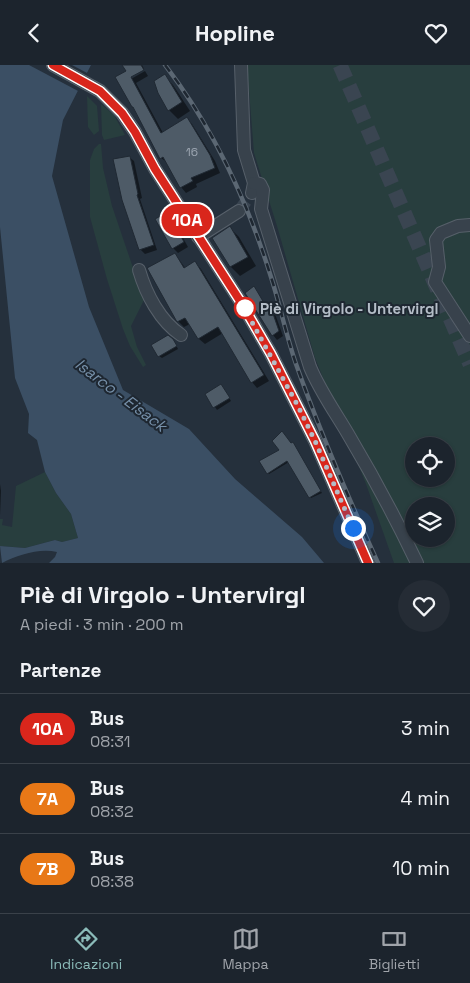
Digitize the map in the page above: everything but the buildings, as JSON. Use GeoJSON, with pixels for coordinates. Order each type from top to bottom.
{"type":"FeatureCollection","features":[{"type":"Feature","properties":{"kind":"street"},"geometry":{"type":"LineString","coordinates":[[53,65],[96,89],[122,113],[198,237],[242,304],[298,406],[368,563]]}},
{"type":"Feature","properties":{"kind":"street"},"geometry":{"type":"LineString","coordinates":[[241,65],[244,150],[253,188],[260,184],[263,190],[260,209],[307,358],[318,386],[347,432],[392,512],[417,563]]}},
{"type":"Feature","properties":{"kind":"street"},"geometry":{"type":"LineString","coordinates":[[198,237],[239,211]]}},
{"type":"Feature","properties":{"kind":"street"},"geometry":{"type":"LineString","coordinates":[[470,225],[458,226],[441,233],[436,240],[439,267],[436,277],[439,289],[470,336]]}},
{"type":"Feature","properties":{"kind":"street"},"geometry":{"type":"LineString","coordinates":[[139,271],[149,297],[169,324],[181,335]]}},
{"type":"Feature","properties":{"kind":"green space"},"geometry":{"type":"Polygon","coordinates":[[[247,65],[470,65],[470,563],[394,563],[366,484],[315,358],[254,153],[247,65]]]}},
{"type":"Feature","properties":{"kind":"green space"},"geometry":{"type":"Polygon","coordinates":[[[87,96],[97,106],[99,131],[94,135],[88,127],[87,96]]]}},
{"type":"Feature","properties":{"kind":"green space"},"geometry":{"type":"Polygon","coordinates":[[[101,104],[114,115],[125,135],[104,140],[102,135],[101,104]]]}},
{"type":"Feature","properties":{"kind":"green space"},"geometry":{"type":"Polygon","coordinates":[[[101,144],[103,168],[112,206],[144,300],[131,326],[137,347],[146,365],[143,367],[130,346],[123,329],[90,217],[90,160],[94,149],[101,144]]]}},
{"type":"Feature","properties":{"kind":"green space"},"geometry":{"type":"Polygon","coordinates":[[[45,472],[56,493],[71,514],[78,538],[62,542],[55,540],[25,548],[0,546],[0,519],[3,519],[2,525],[12,527],[16,486],[45,472]]]}},
{"type":"Feature","properties":{"kind":"water","name":"Isarco - Eisack"},"geometry":{"type":"Polygon","coordinates":[[[0,65],[91,65],[63,120],[52,176],[89,307],[123,390],[189,429],[235,479],[302,537],[324,563],[49,563],[57,552],[43,551],[15,557],[2,563],[0,546],[25,548],[55,540],[62,542],[78,538],[71,514],[56,493],[45,472],[37,440],[28,433],[29,414],[15,378],[0,227],[0,65]]]}},
{"type":"Feature","properties":{"kind":"pier"},"geometry":{"type":"Polygon","coordinates":[[[29,65],[72,65],[89,74],[80,92],[29,65]]]}},
{"type":"Feature","properties":{"kind":"tunnel"},"geometry":{"type":"LineString","coordinates":[[340,65],[470,364]]}},
{"type":"Feature","properties":{"kind":"tunnel"},"geometry":{"type":"LineString","coordinates":[[239,211],[252,193]]}},
{"type":"Feature","properties":{"kind":"railway"},"geometry":{"type":"LineString","coordinates":[[165,65],[199,114],[240,193],[262,248],[292,353],[305,389],[378,563]]}},
{"type":"Feature","properties":{"kind":"bus line","name":"10A"},"geometry":{"type":"LineString","coordinates":[[53,65],[100,91],[122,113],[135,132],[155,169],[242,304],[271,354],[315,441],[368,563]]}},
{"type":"Feature","properties":{"kind":"place","name":"Piè di Virgolo - Untervirgl"},"geometry":{"type":"Point","coordinates":[245,308]}},
{"type":"Feature","properties":{"kind":"route"},"geometry":{"type":"LineString","coordinates":[[245,308],[242,304],[298,406],[353,528]]}}]}
